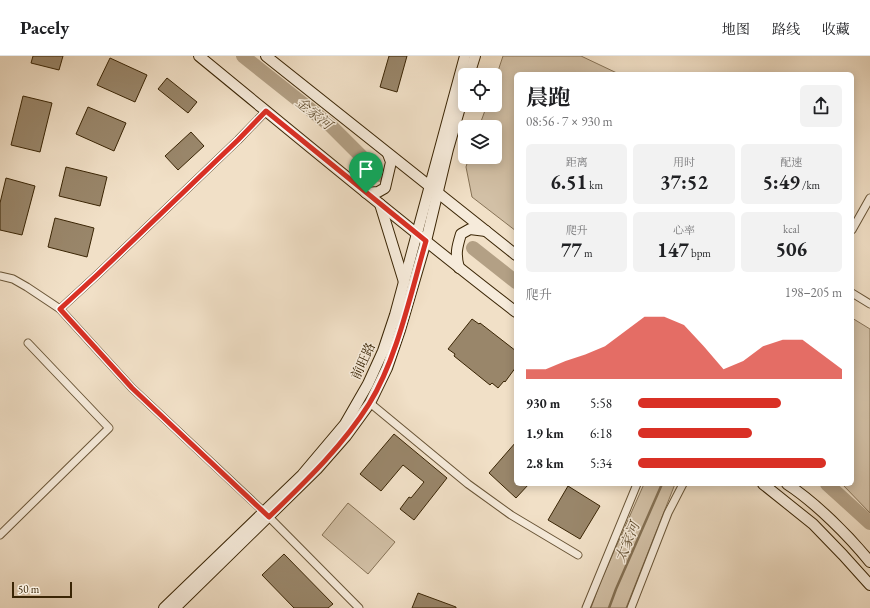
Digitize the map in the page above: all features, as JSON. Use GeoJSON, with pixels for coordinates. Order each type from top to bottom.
{"type":"FeatureCollection","features":[{"type":"Feature","properties":{"kind":"street"},"geometry":{"type":"LineString","coordinates":[[199,56],[366,193],[514,310]]}},
{"type":"Feature","properties":{"kind":"street"},"geometry":{"type":"LineString","coordinates":[[266,56],[514,253]]}},
{"type":"Feature","properties":{"kind":"street","name":"前旺路"},"geometry":{"type":"LineString","coordinates":[[164,608],[317,469],[346,436],[370,403],[386,368],[400,330],[426,241],[434,190],[465,56]]}},
{"type":"Feature","properties":{"kind":"street"},"geometry":{"type":"LineString","coordinates":[[471,68],[475,56]]}},
{"type":"Feature","properties":{"kind":"street"},"geometry":{"type":"LineString","coordinates":[[60,309],[238,140],[266,111]]}},
{"type":"Feature","properties":{"kind":"street","name":"前旺路"},"geometry":{"type":"LineString","coordinates":[[175,608],[266,515],[302,474],[345,424],[368,384],[383,351],[417,234],[434,190],[459,112]]}},
{"type":"Feature","properties":{"kind":"street"},"geometry":{"type":"LineString","coordinates":[[366,193],[378,192],[385,188],[391,162],[388,154]]}},
{"type":"Feature","properties":{"kind":"street"},"geometry":{"type":"LineString","coordinates":[[854,227],[868,207],[870,198]]}},
{"type":"Feature","properties":{"kind":"street"},"geometry":{"type":"LineString","coordinates":[[380,204],[404,283]]}},
{"type":"Feature","properties":{"kind":"street"},"geometry":{"type":"LineString","coordinates":[[459,268],[456,257],[457,246],[461,234],[470,229],[486,231]]}},
{"type":"Feature","properties":{"kind":"street"},"geometry":{"type":"LineString","coordinates":[[0,276],[13,279],[60,309],[132,388],[266,515],[359,608]]}},
{"type":"Feature","properties":{"kind":"street"},"geometry":{"type":"LineString","coordinates":[[854,293],[870,304]]}},
{"type":"Feature","properties":{"kind":"street"},"geometry":{"type":"LineString","coordinates":[[0,535],[109,428],[28,342]]}},
{"type":"Feature","properties":{"kind":"street"},"geometry":{"type":"LineString","coordinates":[[370,403],[468,484],[512,515],[578,555]]}},
{"type":"Feature","properties":{"kind":"street"},"geometry":{"type":"LineString","coordinates":[[586,608],[636,486]]}},
{"type":"Feature","properties":{"kind":"street"},"geometry":{"type":"LineString","coordinates":[[631,608],[668,513],[682,486]]}},
{"type":"Feature","properties":{"kind":"street"},"geometry":{"type":"LineString","coordinates":[[766,486],[813,524],[870,585]]}},
{"type":"Feature","properties":{"kind":"street"},"geometry":{"type":"LineString","coordinates":[[789,486],[824,514],[858,547],[870,562]]}},
{"type":"Feature","properties":{"kind":"shaded area"},"geometry":{"type":"Polygon","coordinates":[[[503,56],[581,56],[615,72],[514,72],[514,229],[472,197],[466,167],[467,164],[502,164],[502,120],[482,120],[484,112],[502,112],[502,68],[499,68],[503,56]]]}},
{"type":"Feature","properties":{"kind":"shaded area"},"geometry":{"type":"Polygon","coordinates":[[[854,319],[870,329],[870,513],[844,486],[854,486],[854,319]]]}},
{"type":"Feature","properties":{"kind":"shaded area"},"geometry":{"type":"Polygon","coordinates":[[[643,486],[674,486],[626,608],[591,608],[600,583],[643,486]]]}},
{"type":"Feature","properties":{"kind":"shaded area"},"geometry":{"type":"Polygon","coordinates":[[[348,503],[395,542],[368,574],[322,535],[348,503]]]}},
{"type":"Feature","properties":{"kind":"building"},"geometry":{"type":"Polygon","coordinates":[[[33,56],[63,56],[59,70],[31,63],[33,56]]]}},
{"type":"Feature","properties":{"kind":"building"},"geometry":{"type":"Polygon","coordinates":[[[389,56],[407,56],[397,92],[380,87],[389,56]]]}},
{"type":"Feature","properties":{"kind":"building"},"geometry":{"type":"Polygon","coordinates":[[[110,58],[147,75],[135,102],[97,85],[110,58]]]}},
{"type":"Feature","properties":{"kind":"building"},"geometry":{"type":"Polygon","coordinates":[[[167,78],[197,102],[188,113],[158,89],[167,78]]]}},
{"type":"Feature","properties":{"kind":"building"},"geometry":{"type":"Polygon","coordinates":[[[23,96],[52,103],[40,152],[11,145],[23,96]]]}},
{"type":"Feature","properties":{"kind":"building"},"geometry":{"type":"Polygon","coordinates":[[[88,107],[126,123],[114,151],[76,134],[88,107]]]}},
{"type":"Feature","properties":{"kind":"building"},"geometry":{"type":"Polygon","coordinates":[[[191,132],[204,146],[178,170],[165,156],[191,132]]]}},
{"type":"Feature","properties":{"kind":"building"},"geometry":{"type":"Polygon","coordinates":[[[66,167],[107,177],[100,206],[59,196],[66,167]]]}},
{"type":"Feature","properties":{"kind":"building"},"geometry":{"type":"Polygon","coordinates":[[[6,178],[35,186],[22,235],[0,230],[0,203],[6,178]]]}},
{"type":"Feature","properties":{"kind":"building"},"geometry":{"type":"Polygon","coordinates":[[[55,218],[94,228],[87,257],[48,247],[55,218]]]}},
{"type":"Feature","properties":{"kind":"building"},"geometry":{"type":"Polygon","coordinates":[[[472,319],[479,324],[480,323],[514,349],[514,370],[505,382],[504,381],[498,388],[492,383],[490,385],[454,356],[455,354],[448,349],[472,319]]]}},
{"type":"Feature","properties":{"kind":"building"},"geometry":{"type":"Polygon","coordinates":[[[394,434],[447,478],[414,520],[400,509],[409,497],[411,498],[424,482],[403,465],[381,491],[360,474],[394,434]]]}},
{"type":"Feature","properties":{"kind":"building"},"geometry":{"type":"Polygon","coordinates":[[[514,444],[514,486],[527,486],[516,498],[489,473],[514,444]]]}},
{"type":"Feature","properties":{"kind":"building"},"geometry":{"type":"Polygon","coordinates":[[[568,486],[600,506],[580,539],[548,520],[568,486]]]}},
{"type":"Feature","properties":{"kind":"building"},"geometry":{"type":"Polygon","coordinates":[[[284,554],[333,604],[328,608],[294,608],[262,575],[284,554]]]}},
{"type":"Feature","properties":{"kind":"building"},"geometry":{"type":"Polygon","coordinates":[[[418,593],[456,607],[456,608],[412,608],[418,593]]]}},
{"type":"Feature","properties":{"kind":"waterway","name":"金家河"},"geometry":{"type":"LineString","coordinates":[[243,56],[331,126],[380,175]]}},
{"type":"Feature","properties":{"kind":"waterway","name":"金家河"},"geometry":{"type":"LineString","coordinates":[[473,248],[514,280]]}},
{"type":"Feature","properties":{"kind":"waterway","name":"太家河"},"geometry":{"type":"LineString","coordinates":[[609,608],[661,486]]}},
{"type":"Feature","properties":{"kind":"waterway","name":"金家河"},"geometry":{"type":"LineString","coordinates":[[829,486],[870,523]]}},
{"type":"Feature","properties":{"kind":"route"},"geometry":{"type":"LineString","coordinates":[[266,111],[366,193],[426,241],[400,330],[386,368],[370,403],[346,436],[317,469],[269,517],[132,388],[60,309],[238,140],[266,111]]}}]}
